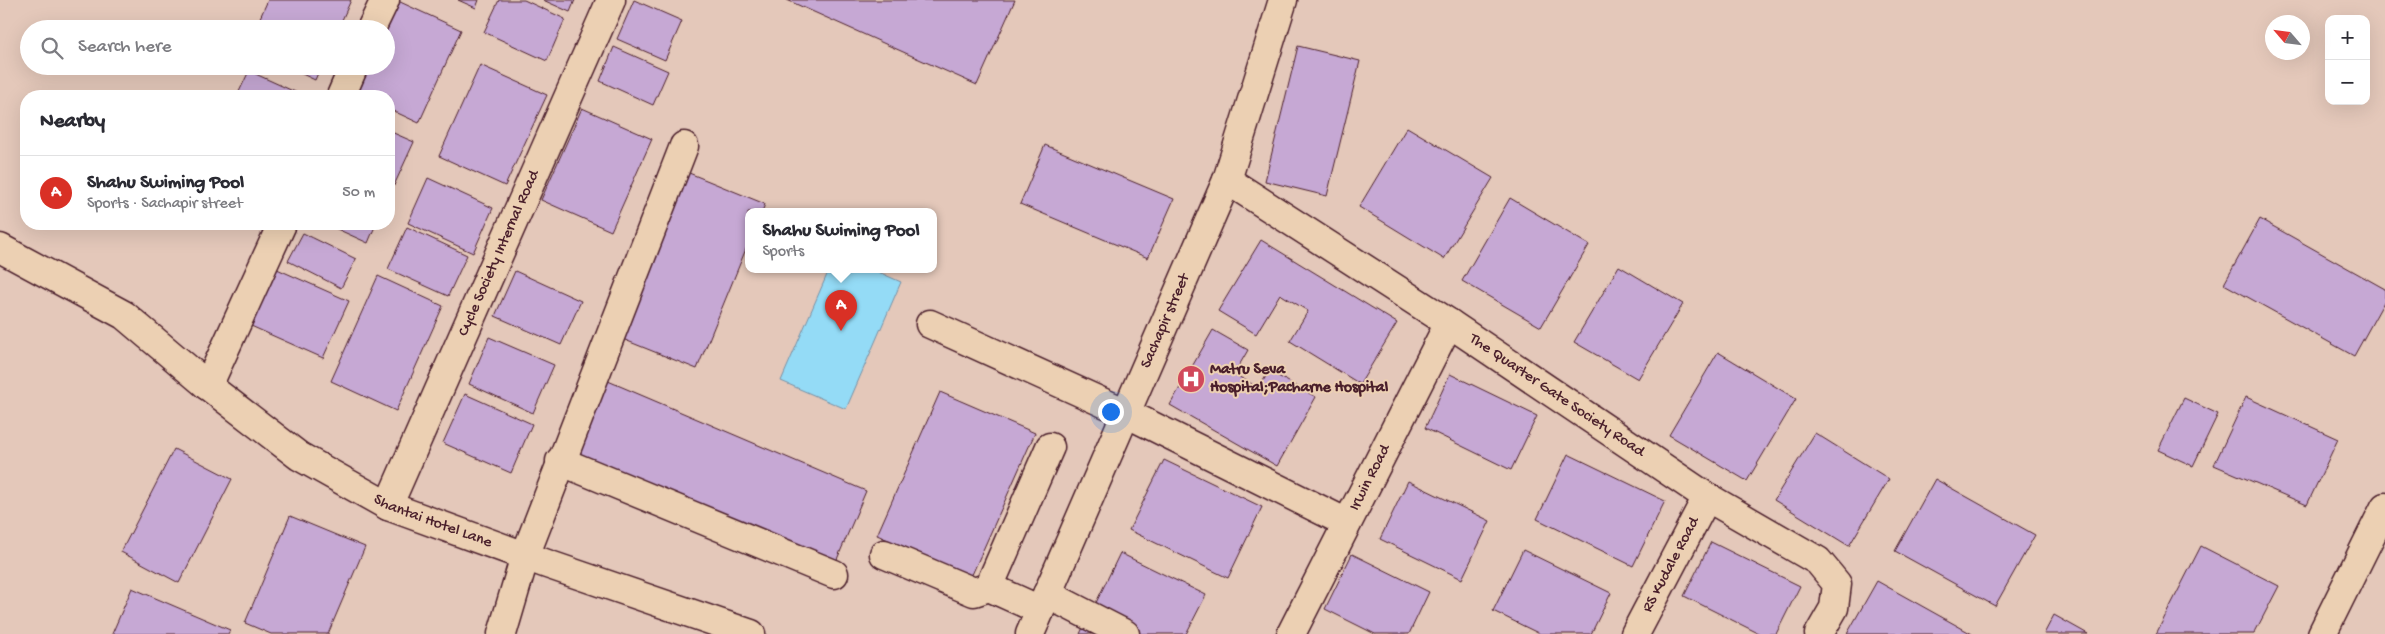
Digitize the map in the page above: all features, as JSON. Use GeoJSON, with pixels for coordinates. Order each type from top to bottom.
{"type":"FeatureCollection","features":[{"type":"Feature","properties":{"kind":"street"},"geometry":{"type":"LineString","coordinates":[[376,20],[385,0]]}},
{"type":"Feature","properties":{"kind":"street","name":"Cycle Society Internal Road"},"geometry":{"type":"LineString","coordinates":[[388,506],[611,0]]}},
{"type":"Feature","properties":{"kind":"street","name":"Sachapir street"},"geometry":{"type":"LineString","coordinates":[[1039,613],[1227,180],[1283,0]]}},
{"type":"Feature","properties":{"kind":"street"},"geometry":{"type":"LineString","coordinates":[[343,90],[350,75]]}},
{"type":"Feature","properties":{"kind":"street"},"geometry":{"type":"LineString","coordinates":[[502,634],[525,556],[560,461],[684,146]]}},
{"type":"Feature","properties":{"kind":"street","name":"The Quarter Gate Society Road"},"geometry":{"type":"LineString","coordinates":[[1227,180],[1449,323],[1707,497],[1818,561],[1837,584],[1834,608],[1819,634]]}},
{"type":"Feature","properties":{"kind":"street"},"geometry":{"type":"LineString","coordinates":[[208,386],[279,230]]}},
{"type":"Feature","properties":{"kind":"street","name":"Shantai Hotel Lane"},"geometry":{"type":"LineString","coordinates":[[0,248],[124,315],[208,386],[299,456],[388,506],[525,556],[751,634]]}},
{"type":"Feature","properties":{"kind":"street","name":"Irwin Road"},"geometry":{"type":"LineString","coordinates":[[1291,634],[1449,323]]}},
{"type":"Feature","properties":{"kind":"street"},"geometry":{"type":"LineString","coordinates":[[930,324],[1126,413],[1347,523]]}},
{"type":"Feature","properties":{"kind":"street"},"geometry":{"type":"LineString","coordinates":[[884,554],[974,592],[989,586],[1050,447]]}},
{"type":"Feature","properties":{"kind":"street"},"geometry":{"type":"LineString","coordinates":[[560,461],[834,574]]}},
{"type":"Feature","properties":{"kind":"street","name":"RS Kudale Road"},"geometry":{"type":"LineString","coordinates":[[1635,634],[1707,497]]}},
{"type":"Feature","properties":{"kind":"street"},"geometry":{"type":"LineString","coordinates":[[2322,634],[2385,507]]}},
{"type":"Feature","properties":{"kind":"street"},"geometry":{"type":"LineString","coordinates":[[989,586],[1039,613],[1125,634]]}},
{"type":"Feature","properties":{"kind":"water"},"geometry":{"type":"Polygon","coordinates":[[[828,273],[881,273],[901,282],[846,409],[781,381],[828,273]]]}},
{"type":"Feature","properties":{"kind":"building"},"geometry":{"type":"Polygon","coordinates":[[[268,0],[351,0],[342,20],[259,20],[268,0]]]}},
{"type":"Feature","properties":{"kind":"building"},"geometry":{"type":"Polygon","coordinates":[[[458,0],[479,0],[476,8],[458,0]]]}},
{"type":"Feature","properties":{"kind":"building"},"geometry":{"type":"Polygon","coordinates":[[[499,0],[524,0],[565,19],[547,61],[484,32],[499,0]]]}},
{"type":"Feature","properties":{"kind":"building"},"geometry":{"type":"Polygon","coordinates":[[[543,0],[575,0],[570,12],[543,0]]]}},
{"type":"Feature","properties":{"kind":"building"},"geometry":{"type":"Polygon","coordinates":[[[634,0],[682,21],[665,60],[617,39],[634,0]]]}},
{"type":"Feature","properties":{"kind":"building"},"geometry":{"type":"Polygon","coordinates":[[[787,0],[1015,0],[977,85],[787,0]]]}},
{"type":"Feature","properties":{"kind":"building"},"geometry":{"type":"Polygon","coordinates":[[[398,1],[461,30],[419,123],[395,112],[395,90],[358,90],[364,75],[395,75],[395,20],[390,20],[398,1]]]}},
{"type":"Feature","properties":{"kind":"building"},"geometry":{"type":"Polygon","coordinates":[[[1298,46],[1360,61],[1327,196],[1265,181],[1298,46]]]}},
{"type":"Feature","properties":{"kind":"building"},"geometry":{"type":"Polygon","coordinates":[[[614,47],[668,71],[653,105],[600,81],[614,47]]]}},
{"type":"Feature","properties":{"kind":"building"},"geometry":{"type":"Polygon","coordinates":[[[480,65],[547,95],[505,186],[439,156],[480,65]]]}},
{"type":"Feature","properties":{"kind":"building"},"geometry":{"type":"Polygon","coordinates":[[[247,75],[258,75],[291,90],[240,90],[247,75]]]}},
{"type":"Feature","properties":{"kind":"building"},"geometry":{"type":"Polygon","coordinates":[[[304,75],[317,75],[315,80],[304,75]]]}},
{"type":"Feature","properties":{"kind":"building"},"geometry":{"type":"Polygon","coordinates":[[[582,108],[652,139],[611,231],[541,200],[582,108]]]}},
{"type":"Feature","properties":{"kind":"building"},"geometry":{"type":"Polygon","coordinates":[[[1407,127],[1493,178],[1444,259],[1359,207],[1407,127]]]}},
{"type":"Feature","properties":{"kind":"building"},"geometry":{"type":"Polygon","coordinates":[[[395,134],[414,142],[395,183],[395,134]]]}},
{"type":"Feature","properties":{"kind":"building"},"geometry":{"type":"Polygon","coordinates":[[[1045,145],[1174,199],[1148,258],[1020,204],[1045,145]]]}},
{"type":"Feature","properties":{"kind":"building"},"geometry":{"type":"Polygon","coordinates":[[[689,173],[765,204],[764,208],[745,208],[745,251],[697,369],[620,338],[689,173]]]}},
{"type":"Feature","properties":{"kind":"building"},"geometry":{"type":"Polygon","coordinates":[[[428,178],[493,208],[473,253],[408,223],[428,178]]]}},
{"type":"Feature","properties":{"kind":"building"},"geometry":{"type":"Polygon","coordinates":[[[1510,198],[1589,245],[1541,327],[1462,281],[1510,198]]]}},
{"type":"Feature","properties":{"kind":"building"},"geometry":{"type":"Polygon","coordinates":[[[2260,219],[2385,289],[2385,300],[2354,356],[2224,284],[2260,219]]]}},
{"type":"Feature","properties":{"kind":"building"},"geometry":{"type":"Polygon","coordinates":[[[407,227],[467,255],[448,296],[388,269],[407,227]]]}},
{"type":"Feature","properties":{"kind":"building"},"geometry":{"type":"Polygon","coordinates":[[[339,230],[373,230],[368,243],[339,230]]]}},
{"type":"Feature","properties":{"kind":"building"},"geometry":{"type":"Polygon","coordinates":[[[303,233],[356,259],[341,288],[288,261],[303,233]]]}},
{"type":"Feature","properties":{"kind":"building"},"geometry":{"type":"Polygon","coordinates":[[[1261,240],[1397,323],[1360,384],[1290,341],[1308,311],[1280,294],[1256,334],[1218,311],[1261,240]]]}},
{"type":"Feature","properties":{"kind":"building"},"geometry":{"type":"Polygon","coordinates":[[[1619,266],[1683,304],[1638,379],[1574,342],[1619,266]]]}},
{"type":"Feature","properties":{"kind":"building"},"geometry":{"type":"Polygon","coordinates":[[[277,269],[349,301],[323,358],[251,326],[277,269]]]}},
{"type":"Feature","properties":{"kind":"building"},"geometry":{"type":"Polygon","coordinates":[[[515,271],[581,301],[561,345],[495,316],[515,271]]]}},
{"type":"Feature","properties":{"kind":"building"},"geometry":{"type":"Polygon","coordinates":[[[378,276],[443,306],[396,411],[331,381],[378,276]]]}},
{"type":"Feature","properties":{"kind":"building"},"geometry":{"type":"Polygon","coordinates":[[[1213,330],[1248,350],[1234,374],[1259,388],[1269,371],[1316,397],[1277,466],[1170,405],[1213,330]]]}},
{"type":"Feature","properties":{"kind":"building"},"geometry":{"type":"Polygon","coordinates":[[[489,337],[554,365],[533,413],[469,384],[489,337]]]}},
{"type":"Feature","properties":{"kind":"building"},"geometry":{"type":"Polygon","coordinates":[[[1718,352],[1796,399],[1747,481],[1669,435],[1718,352]]]}},
{"type":"Feature","properties":{"kind":"building"},"geometry":{"type":"Polygon","coordinates":[[[1450,374],[1537,416],[1511,470],[1425,428],[1450,374]]]}},
{"type":"Feature","properties":{"kind":"building"},"geometry":{"type":"Polygon","coordinates":[[[608,381],[866,491],[835,564],[577,454],[608,381]]]}},
{"type":"Feature","properties":{"kind":"building"},"geometry":{"type":"Polygon","coordinates":[[[940,392],[1035,433],[971,577],[877,535],[940,392]]]}},
{"type":"Feature","properties":{"kind":"building"},"geometry":{"type":"Polygon","coordinates":[[[465,394],[532,424],[511,473],[443,443],[465,394]]]}},
{"type":"Feature","properties":{"kind":"building"},"geometry":{"type":"Polygon","coordinates":[[[2246,397],[2338,439],[2307,505],[2214,465],[2246,397]]]}},
{"type":"Feature","properties":{"kind":"building"},"geometry":{"type":"Polygon","coordinates":[[[2184,398],[2218,414],[2193,466],[2158,450],[2184,398]]]}},
{"type":"Feature","properties":{"kind":"building"},"geometry":{"type":"Polygon","coordinates":[[[1815,433],[1889,479],[1849,546],[1774,500],[1815,433]]]}},
{"type":"Feature","properties":{"kind":"building"},"geometry":{"type":"Polygon","coordinates":[[[174,449],[232,479],[179,583],[121,552],[174,449]]]}},
{"type":"Feature","properties":{"kind":"building"},"geometry":{"type":"Polygon","coordinates":[[[1568,454],[1665,501],[1633,566],[1537,519],[1568,454]]]}},
{"type":"Feature","properties":{"kind":"building"},"geometry":{"type":"Polygon","coordinates":[[[1164,460],[1262,507],[1228,578],[1129,530],[1164,460]]]}},
{"type":"Feature","properties":{"kind":"building"},"geometry":{"type":"Polygon","coordinates":[[[1935,479],[2035,535],[1995,606],[1895,551],[1935,479]]]}},
{"type":"Feature","properties":{"kind":"building"},"geometry":{"type":"Polygon","coordinates":[[[1408,481],[1490,521],[1462,579],[1380,539],[1408,481]]]}},
{"type":"Feature","properties":{"kind":"building"},"geometry":{"type":"Polygon","coordinates":[[[290,516],[365,547],[328,634],[271,634],[245,623],[290,516]]]}},
{"type":"Feature","properties":{"kind":"building"},"geometry":{"type":"Polygon","coordinates":[[[1711,542],[1800,586],[1776,634],[1760,634],[1684,596],[1711,542]]]}},
{"type":"Feature","properties":{"kind":"building"},"geometry":{"type":"Polygon","coordinates":[[[2201,546],[2279,586],[2254,634],[2156,634],[2201,546]]]}},
{"type":"Feature","properties":{"kind":"building"},"geometry":{"type":"Polygon","coordinates":[[[1523,550],[1611,593],[1591,634],[1540,634],[1493,611],[1523,550]]]}},
{"type":"Feature","properties":{"kind":"building"},"geometry":{"type":"Polygon","coordinates":[[[1120,553],[1206,595],[1186,634],[1140,634],[1092,611],[1120,553]]]}},
{"type":"Feature","properties":{"kind":"building"},"geometry":{"type":"Polygon","coordinates":[[[1352,554],[1429,592],[1409,634],[1375,634],[1325,609],[1352,554]]]}},
{"type":"Feature","properties":{"kind":"building"},"geometry":{"type":"Polygon","coordinates":[[[1877,581],[1972,634],[1847,634],[1877,581]]]}},
{"type":"Feature","properties":{"kind":"building"},"geometry":{"type":"Polygon","coordinates":[[[132,588],[230,630],[228,634],[112,634],[132,588]]]}},
{"type":"Feature","properties":{"kind":"building"},"geometry":{"type":"Polygon","coordinates":[[[2054,615],[2088,634],[2044,634],[2054,615]]]}},
{"type":"Feature","properties":{"kind":"building"},"geometry":{"type":"Polygon","coordinates":[[[1086,621],[1113,634],[1080,634],[1086,621]]]}},
{"type":"Feature","properties":{"kind":"place","name":"Shahu Swiming Pool"},"geometry":{"type":"Point","coordinates":[841,331]}},
{"type":"Feature","properties":{"kind":"place","name":"Matru Seva Hospital;Pacharne Hospital"},"geometry":{"type":"Point","coordinates":[1191,379]}}]}
